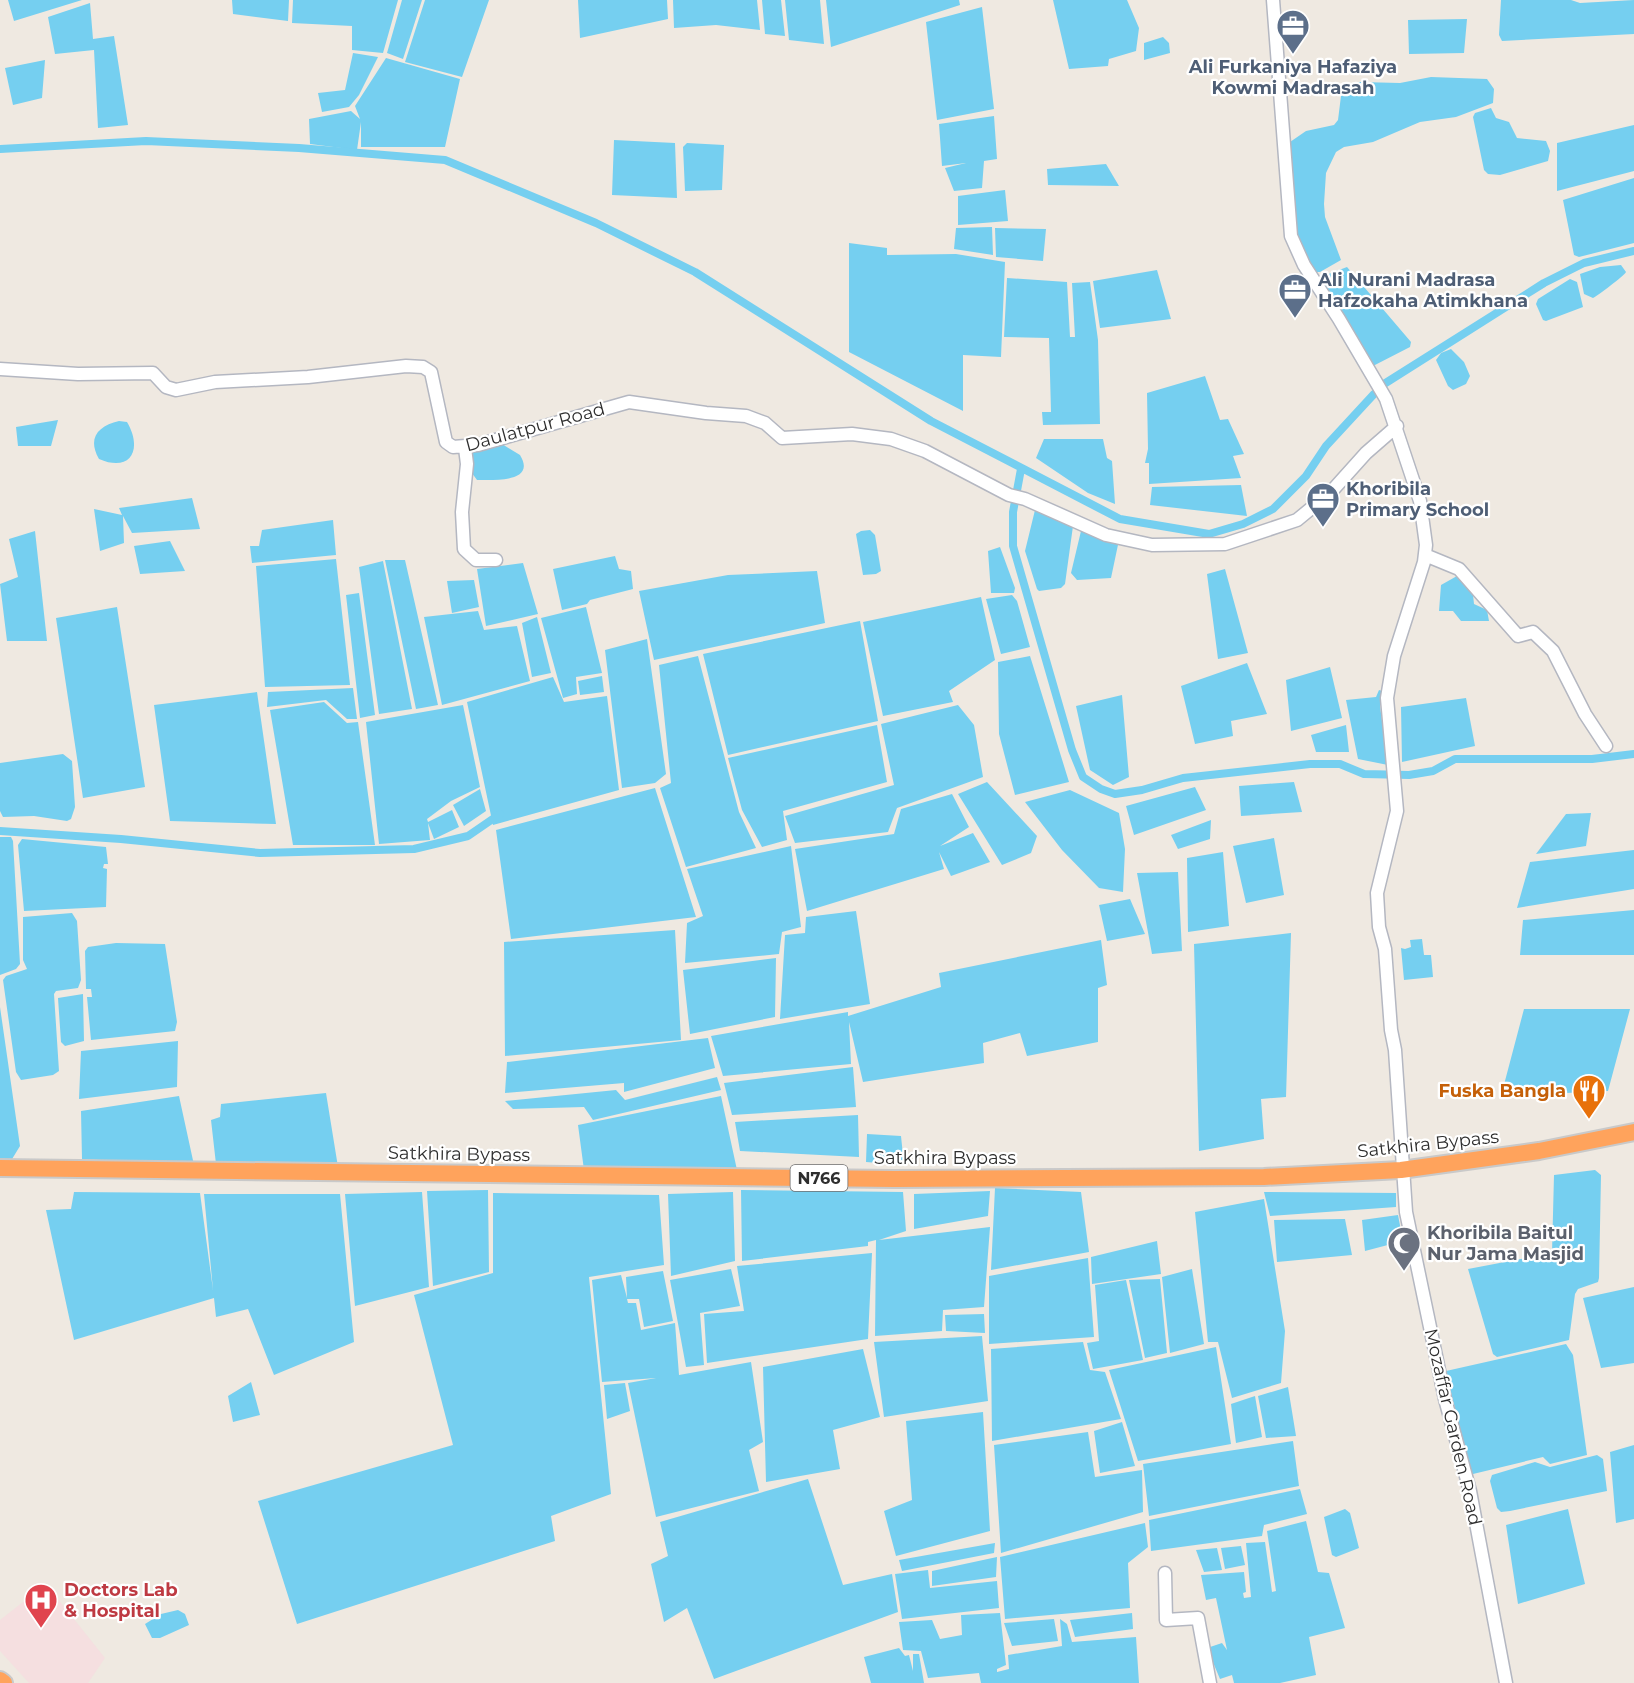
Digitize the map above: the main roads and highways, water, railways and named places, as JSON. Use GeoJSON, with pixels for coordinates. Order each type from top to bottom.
{"type":"FeatureCollection","features":[{"type":"Feature","properties":{"kind":"highway","name":"Satkhira Bypass"},"geometry":{"type":"LineString","coordinates":[[0,1168],[882,1179],[1264,1177],[1401,1170],[1539,1151],[1634,1131]]}},
{"type":"Feature","properties":{"kind":"highway"},"geometry":{"type":"LineString","coordinates":[[0,1680],[4,1683]]}},
{"type":"Feature","properties":{"kind":"water"},"geometry":{"type":"Polygon","coordinates":[[[8,0],[82,0],[14,21],[8,0]]]}},
{"type":"Feature","properties":{"kind":"water"},"geometry":{"type":"Polygon","coordinates":[[[232,0],[289,0],[288,21],[233,14],[232,0]]]}},
{"type":"Feature","properties":{"kind":"water"},"geometry":{"type":"Polygon","coordinates":[[[293,0],[398,0],[383,53],[352,50],[352,26],[292,23],[293,0]]]}},
{"type":"Feature","properties":{"kind":"water"},"geometry":{"type":"Polygon","coordinates":[[[402,0],[422,0],[403,59],[387,53],[402,0]]]}},
{"type":"Feature","properties":{"kind":"water"},"geometry":{"type":"Polygon","coordinates":[[[425,0],[489,0],[462,77],[405,62],[425,0]]]}},
{"type":"Feature","properties":{"kind":"water"},"geometry":{"type":"Polygon","coordinates":[[[578,0],[667,0],[668,19],[580,38],[578,0]]]}},
{"type":"Feature","properties":{"kind":"water"},"geometry":{"type":"Polygon","coordinates":[[[673,0],[757,0],[760,30],[716,25],[674,28],[673,0]]]}},
{"type":"Feature","properties":{"kind":"water"},"geometry":{"type":"Polygon","coordinates":[[[762,0],[781,0],[785,36],[765,34],[762,0]]]}},
{"type":"Feature","properties":{"kind":"water"},"geometry":{"type":"Polygon","coordinates":[[[785,0],[820,0],[824,44],[789,40],[785,0]]]}},
{"type":"Feature","properties":{"kind":"water"},"geometry":{"type":"Polygon","coordinates":[[[826,0],[959,0],[960,5],[831,47],[826,0]]]}},
{"type":"Feature","properties":{"kind":"water"},"geometry":{"type":"Polygon","coordinates":[[[1053,0],[1127,0],[1139,28],[1136,51],[1109,59],[1108,66],[1069,69],[1053,0]]]}},
{"type":"Feature","properties":{"kind":"water"},"geometry":{"type":"Polygon","coordinates":[[[1501,0],[1571,0],[1580,3],[1634,0],[1634,34],[1502,41],[1499,35],[1501,0]]]}},
{"type":"Feature","properties":{"kind":"water"},"geometry":{"type":"Polygon","coordinates":[[[90,3],[93,39],[114,36],[128,125],[98,128],[94,50],[55,54],[48,17],[90,3]]]}},
{"type":"Feature","properties":{"kind":"water"},"geometry":{"type":"Polygon","coordinates":[[[982,7],[994,109],[937,120],[926,22],[982,7]]]}},
{"type":"Feature","properties":{"kind":"water"},"geometry":{"type":"Polygon","coordinates":[[[1467,19],[1464,53],[1409,54],[1408,20],[1467,19]]]}},
{"type":"Feature","properties":{"kind":"water"},"geometry":{"type":"Polygon","coordinates":[[[1163,37],[1169,43],[1170,53],[1144,60],[1144,43],[1163,37]]]}},
{"type":"Feature","properties":{"kind":"water"},"geometry":{"type":"Polygon","coordinates":[[[353,53],[378,57],[359,95],[349,107],[322,112],[318,93],[345,90],[353,53]]]}},
{"type":"Feature","properties":{"kind":"water"},"geometry":{"type":"Polygon","coordinates":[[[386,58],[460,79],[445,147],[361,147],[361,122],[357,150],[310,144],[309,119],[351,111],[360,119],[355,106],[386,58]]]}},
{"type":"Feature","properties":{"kind":"water"},"geometry":{"type":"Polygon","coordinates":[[[45,60],[42,98],[13,105],[5,68],[45,60]]]}},
{"type":"Feature","properties":{"kind":"water"},"geometry":{"type":"Polygon","coordinates":[[[1431,77],[1487,79],[1494,89],[1493,103],[1456,117],[1420,122],[1373,142],[1344,147],[1336,152],[1326,173],[1324,204],[1325,217],[1341,260],[1320,272],[1315,272],[1296,236],[1290,142],[1306,131],[1334,125],[1338,120],[1341,96],[1346,89],[1360,82],[1400,83],[1431,77]]]}},
{"type":"Feature","properties":{"kind":"water"},"geometry":{"type":"Polygon","coordinates":[[[1491,108],[1496,118],[1509,122],[1517,138],[1546,141],[1550,151],[1548,161],[1500,175],[1488,174],[1484,170],[1473,117],[1475,113],[1491,108]]]}},
{"type":"Feature","properties":{"kind":"water"},"geometry":{"type":"Polygon","coordinates":[[[994,116],[997,159],[984,161],[982,188],[954,191],[945,168],[966,163],[942,166],[939,124],[994,116]]]}},
{"type":"Feature","properties":{"kind":"water"},"geometry":{"type":"Polygon","coordinates":[[[1634,125],[1634,171],[1557,191],[1557,143],[1634,125]]]}},
{"type":"Feature","properties":{"kind":"water"},"geometry":{"type":"Polygon","coordinates":[[[614,140],[675,143],[677,198],[612,195],[614,140]]]}},
{"type":"Feature","properties":{"kind":"water"},"geometry":{"type":"Polygon","coordinates":[[[687,143],[724,145],[722,190],[685,191],[683,147],[687,143]]]}},
{"type":"Feature","properties":{"kind":"water"},"geometry":{"type":"Polygon","coordinates":[[[1106,164],[1119,186],[1048,185],[1047,169],[1106,164]]]}},
{"type":"Feature","properties":{"kind":"water"},"geometry":{"type":"Polygon","coordinates":[[[1634,178],[1634,243],[1579,257],[1574,255],[1563,200],[1634,178]]]}},
{"type":"Feature","properties":{"kind":"water"},"geometry":{"type":"Polygon","coordinates":[[[1005,190],[1008,221],[958,225],[958,196],[1005,190]]]}},
{"type":"Feature","properties":{"kind":"water"},"geometry":{"type":"Polygon","coordinates":[[[992,227],[993,255],[954,249],[956,228],[992,227]]]}},
{"type":"Feature","properties":{"kind":"water"},"geometry":{"type":"Polygon","coordinates":[[[995,228],[1046,229],[1043,261],[996,257],[995,228]]]}},
{"type":"Feature","properties":{"kind":"water"},"geometry":{"type":"Polygon","coordinates":[[[849,243],[887,248],[887,255],[956,254],[1005,262],[1001,357],[963,355],[963,411],[849,352],[849,243]]]}},
{"type":"Feature","properties":{"kind":"water"},"geometry":{"type":"Polygon","coordinates":[[[1621,265],[1626,272],[1616,281],[1593,298],[1584,294],[1580,274],[1600,267],[1621,265]]]}},
{"type":"Feature","properties":{"kind":"water"},"geometry":{"type":"Polygon","coordinates":[[[1347,267],[1411,342],[1410,347],[1373,366],[1318,278],[1347,267]]]}},
{"type":"Feature","properties":{"kind":"water"},"geometry":{"type":"Polygon","coordinates":[[[1157,270],[1171,319],[1100,328],[1093,281],[1157,270]]]}},
{"type":"Feature","properties":{"kind":"water"},"geometry":{"type":"Polygon","coordinates":[[[1007,278],[1067,282],[1070,337],[1075,337],[1072,283],[1090,282],[1098,340],[1100,424],[1043,425],[1042,412],[1051,412],[1049,338],[1004,337],[1007,278]]]}},
{"type":"Feature","properties":{"kind":"water"},"geometry":{"type":"Polygon","coordinates":[[[1570,279],[1577,282],[1583,307],[1546,321],[1543,320],[1536,304],[1538,299],[1570,279]]]}},
{"type":"Feature","properties":{"kind":"water"},"geometry":{"type":"Polygon","coordinates":[[[1451,349],[1464,362],[1470,376],[1466,384],[1453,390],[1448,386],[1436,360],[1441,353],[1451,349]]]}},
{"type":"Feature","properties":{"kind":"water"},"geometry":{"type":"Polygon","coordinates":[[[1205,376],[1220,420],[1228,419],[1244,454],[1233,456],[1241,478],[1149,484],[1149,463],[1145,463],[1148,449],[1147,393],[1205,376]]]}},
{"type":"Feature","properties":{"kind":"water"},"geometry":{"type":"Polygon","coordinates":[[[58,420],[51,446],[18,446],[16,427],[58,420]]]}},
{"type":"Feature","properties":{"kind":"water"},"geometry":{"type":"Polygon","coordinates":[[[119,421],[127,422],[132,432],[134,449],[126,461],[110,463],[99,459],[94,445],[95,439],[105,426],[119,421]]]}},
{"type":"Feature","properties":{"kind":"water"},"geometry":{"type":"Polygon","coordinates":[[[1044,439],[1103,439],[1107,458],[1112,461],[1115,504],[1088,493],[1036,458],[1044,439]]]}},
{"type":"Feature","properties":{"kind":"water"},"geometry":{"type":"Polygon","coordinates":[[[502,444],[520,455],[524,464],[523,471],[511,478],[477,480],[469,469],[470,450],[502,444]]]}},
{"type":"Feature","properties":{"kind":"water"},"geometry":{"type":"Polygon","coordinates":[[[1241,485],[1247,516],[1150,505],[1152,487],[1241,485]]]}},
{"type":"Feature","properties":{"kind":"water"},"geometry":{"type":"Polygon","coordinates":[[[192,498],[200,529],[132,533],[123,516],[124,543],[100,551],[94,509],[122,515],[119,508],[192,498]]]}},
{"type":"Feature","properties":{"kind":"water"},"geometry":{"type":"Polygon","coordinates":[[[1035,510],[1073,526],[1065,584],[1061,588],[1039,591],[1037,589],[1025,551],[1035,510]]]}},
{"type":"Feature","properties":{"kind":"water"},"geometry":{"type":"Polygon","coordinates":[[[333,520],[336,555],[252,563],[250,546],[259,546],[262,530],[333,520]]]}},
{"type":"Feature","properties":{"kind":"water"},"geometry":{"type":"Polygon","coordinates":[[[870,530],[875,535],[881,571],[876,574],[863,575],[856,534],[870,530]]]}},
{"type":"Feature","properties":{"kind":"water"},"geometry":{"type":"Polygon","coordinates":[[[35,531],[47,641],[7,641],[0,584],[18,577],[9,539],[35,531]]]}},
{"type":"Feature","properties":{"kind":"water"},"geometry":{"type":"Polygon","coordinates":[[[1081,531],[1119,540],[1111,578],[1077,580],[1071,573],[1081,531]]]}},
{"type":"Feature","properties":{"kind":"water"},"geometry":{"type":"Polygon","coordinates":[[[170,541],[185,571],[140,574],[134,546],[170,541]]]}},
{"type":"Feature","properties":{"kind":"water"},"geometry":{"type":"Polygon","coordinates":[[[1000,547],[1015,588],[1014,593],[991,593],[988,551],[1000,547]]]}},
{"type":"Feature","properties":{"kind":"water"},"geometry":{"type":"Polygon","coordinates":[[[615,556],[619,569],[631,571],[633,589],[562,610],[553,569],[615,556]]]}},
{"type":"Feature","properties":{"kind":"water"},"geometry":{"type":"Polygon","coordinates":[[[336,559],[350,685],[265,687],[256,566],[336,559]]]}},
{"type":"Feature","properties":{"kind":"water"},"geometry":{"type":"Polygon","coordinates":[[[385,560],[405,560],[438,705],[416,709],[385,560]]]}},
{"type":"Feature","properties":{"kind":"water"},"geometry":{"type":"Polygon","coordinates":[[[383,561],[412,709],[379,714],[359,567],[383,561]]]}},
{"type":"Feature","properties":{"kind":"water"},"geometry":{"type":"Polygon","coordinates":[[[523,563],[538,614],[486,626],[477,569],[523,563]]]}},
{"type":"Feature","properties":{"kind":"water"},"geometry":{"type":"Polygon","coordinates":[[[1225,569],[1248,653],[1218,659],[1207,574],[1225,569]]]}},
{"type":"Feature","properties":{"kind":"water"},"geometry":{"type":"Polygon","coordinates":[[[817,571],[825,623],[654,660],[639,591],[728,575],[817,571]]]}},
{"type":"Feature","properties":{"kind":"water"},"geometry":{"type":"Polygon","coordinates":[[[1457,576],[1472,585],[1474,604],[1487,610],[1489,621],[1461,621],[1453,611],[1439,611],[1441,585],[1457,576]]]}},
{"type":"Feature","properties":{"kind":"water"},"geometry":{"type":"Polygon","coordinates":[[[474,580],[479,607],[452,613],[447,581],[474,580]]]}},
{"type":"Feature","properties":{"kind":"water"},"geometry":{"type":"Polygon","coordinates":[[[359,593],[375,715],[360,718],[346,595],[359,593]]]}},
{"type":"Feature","properties":{"kind":"water"},"geometry":{"type":"Polygon","coordinates":[[[1012,595],[1017,601],[1030,647],[1001,654],[986,599],[1012,595]]]}},
{"type":"Feature","properties":{"kind":"water"},"geometry":{"type":"Polygon","coordinates":[[[981,597],[995,660],[949,691],[953,702],[883,716],[863,622],[981,597]]]}},
{"type":"Feature","properties":{"kind":"water"},"geometry":{"type":"Polygon","coordinates":[[[117,607],[145,787],[83,798],[56,618],[117,607]]]}},
{"type":"Feature","properties":{"kind":"water"},"geometry":{"type":"Polygon","coordinates":[[[586,607],[602,673],[576,677],[577,694],[563,698],[541,618],[586,607]]]}},
{"type":"Feature","properties":{"kind":"water"},"geometry":{"type":"Polygon","coordinates":[[[478,611],[484,630],[517,626],[530,681],[442,705],[424,617],[478,611]]]}},
{"type":"Feature","properties":{"kind":"water"},"geometry":{"type":"Polygon","coordinates":[[[537,617],[551,673],[532,677],[522,623],[537,617]]]}},
{"type":"Feature","properties":{"kind":"water"},"geometry":{"type":"Polygon","coordinates":[[[860,621],[878,721],[728,755],[703,654],[860,621]]]}},
{"type":"Feature","properties":{"kind":"water"},"geometry":{"type":"Polygon","coordinates":[[[647,639],[666,774],[655,783],[622,788],[605,650],[647,639]]]}},
{"type":"Feature","properties":{"kind":"water"},"geometry":{"type":"Polygon","coordinates":[[[698,656],[739,812],[756,848],[686,867],[660,788],[671,783],[659,665],[698,656]]]}},
{"type":"Feature","properties":{"kind":"water"},"geometry":{"type":"Polygon","coordinates":[[[1030,656],[1069,782],[1015,795],[999,734],[998,662],[1030,656]]]}},
{"type":"Feature","properties":{"kind":"water"},"geometry":{"type":"Polygon","coordinates":[[[1247,663],[1267,714],[1231,721],[1233,736],[1195,744],[1181,686],[1247,663]]]}},
{"type":"Feature","properties":{"kind":"water"},"geometry":{"type":"Polygon","coordinates":[[[1330,667],[1342,718],[1291,731],[1286,680],[1330,667]]]}},
{"type":"Feature","properties":{"kind":"water"},"geometry":{"type":"Polygon","coordinates":[[[602,676],[604,692],[580,695],[578,681],[602,676]]]}},
{"type":"Feature","properties":{"kind":"water"},"geometry":{"type":"Polygon","coordinates":[[[553,677],[564,702],[607,696],[619,790],[493,825],[467,702],[553,677]]]}},
{"type":"Feature","properties":{"kind":"water"},"geometry":{"type":"Polygon","coordinates":[[[353,688],[357,719],[347,719],[326,700],[267,707],[268,692],[353,688]]]}},
{"type":"Feature","properties":{"kind":"water"},"geometry":{"type":"Polygon","coordinates":[[[1379,690],[1382,691],[1380,706],[1388,765],[1358,759],[1346,700],[1376,697],[1379,690]]]}},
{"type":"Feature","properties":{"kind":"water"},"geometry":{"type":"Polygon","coordinates":[[[257,692],[276,824],[170,821],[154,705],[257,692]]]}},
{"type":"Feature","properties":{"kind":"water"},"geometry":{"type":"Polygon","coordinates":[[[1122,695],[1129,777],[1113,785],[1090,770],[1076,706],[1122,695]]]}},
{"type":"Feature","properties":{"kind":"water"},"geometry":{"type":"Polygon","coordinates":[[[1466,698],[1475,746],[1402,762],[1401,707],[1466,698]]]}},
{"type":"Feature","properties":{"kind":"water"},"geometry":{"type":"Polygon","coordinates":[[[324,702],[347,723],[358,722],[375,845],[293,845],[270,710],[324,702]]]}},
{"type":"Feature","properties":{"kind":"water"},"geometry":{"type":"Polygon","coordinates":[[[463,705],[480,787],[451,801],[427,819],[428,822],[452,810],[459,827],[434,839],[428,823],[430,840],[379,844],[366,722],[463,705]]]}},
{"type":"Feature","properties":{"kind":"water"},"geometry":{"type":"Polygon","coordinates":[[[958,705],[974,725],[983,777],[897,808],[888,832],[795,843],[785,816],[894,785],[881,724],[958,705]]]}},
{"type":"Feature","properties":{"kind":"water"},"geometry":{"type":"Polygon","coordinates":[[[877,725],[887,782],[783,811],[787,840],[762,847],[742,810],[728,758],[877,725]]]}},
{"type":"Feature","properties":{"kind":"water"},"geometry":{"type":"Polygon","coordinates":[[[1346,725],[1349,752],[1316,752],[1311,735],[1346,725]]]}},
{"type":"Feature","properties":{"kind":"water"},"geometry":{"type":"Polygon","coordinates":[[[63,754],[72,761],[75,807],[71,819],[67,821],[34,816],[3,817],[0,811],[0,763],[63,754]]]}},
{"type":"Feature","properties":{"kind":"water"},"geometry":{"type":"Polygon","coordinates":[[[987,782],[1037,836],[1031,853],[1002,865],[958,794],[987,782]]]}},
{"type":"Feature","properties":{"kind":"water"},"geometry":{"type":"Polygon","coordinates":[[[1294,782],[1302,812],[1241,816],[1239,786],[1294,782]]]}},
{"type":"Feature","properties":{"kind":"water"},"geometry":{"type":"Polygon","coordinates":[[[1195,787],[1206,810],[1134,835],[1126,806],[1195,787]]]}},
{"type":"Feature","properties":{"kind":"water"},"geometry":{"type":"Polygon","coordinates":[[[655,788],[696,917],[511,939],[496,830],[655,788]]]}},
{"type":"Feature","properties":{"kind":"water"},"geometry":{"type":"Polygon","coordinates":[[[480,789],[486,811],[464,826],[453,805],[480,789]]]}},
{"type":"Feature","properties":{"kind":"water"},"geometry":{"type":"Polygon","coordinates":[[[1070,790],[1119,813],[1125,849],[1123,892],[1099,888],[1062,850],[1025,802],[1070,790]]]}},
{"type":"Feature","properties":{"kind":"water"},"geometry":{"type":"Polygon","coordinates":[[[952,794],[969,827],[940,846],[973,833],[990,862],[951,876],[939,852],[944,869],[807,911],[795,849],[894,834],[901,809],[952,794]]]}},
{"type":"Feature","properties":{"kind":"water"},"geometry":{"type":"Polygon","coordinates":[[[1591,813],[1586,846],[1536,854],[1566,814],[1591,813]]]}},
{"type":"Feature","properties":{"kind":"water"},"geometry":{"type":"Polygon","coordinates":[[[1211,820],[1210,839],[1178,849],[1171,835],[1211,820]]]}},
{"type":"Feature","properties":{"kind":"water"},"geometry":{"type":"Polygon","coordinates":[[[0,837],[11,837],[13,841],[20,964],[16,969],[0,975],[0,837]]]}},
{"type":"Feature","properties":{"kind":"water"},"geometry":{"type":"Polygon","coordinates":[[[1274,838],[1284,895],[1246,903],[1233,846],[1274,838]]]}},
{"type":"Feature","properties":{"kind":"water"},"geometry":{"type":"Polygon","coordinates":[[[22,839],[106,847],[108,864],[104,864],[103,868],[107,869],[106,907],[24,911],[18,845],[22,839]]]}},
{"type":"Feature","properties":{"kind":"water"},"geometry":{"type":"Polygon","coordinates":[[[791,846],[801,927],[782,932],[779,954],[685,963],[687,923],[703,916],[687,869],[791,846]]]}},
{"type":"Feature","properties":{"kind":"water"},"geometry":{"type":"Polygon","coordinates":[[[1634,850],[1634,889],[1517,908],[1530,862],[1634,850]]]}},
{"type":"Feature","properties":{"kind":"water"},"geometry":{"type":"Polygon","coordinates":[[[1223,852],[1229,926],[1188,932],[1187,858],[1223,852]]]}},
{"type":"Feature","properties":{"kind":"water"},"geometry":{"type":"Polygon","coordinates":[[[1178,872],[1182,951],[1152,954],[1137,873],[1178,872]]]}},
{"type":"Feature","properties":{"kind":"water"},"geometry":{"type":"Polygon","coordinates":[[[1130,899],[1145,934],[1107,941],[1099,905],[1130,899]]]}},
{"type":"Feature","properties":{"kind":"water"},"geometry":{"type":"Polygon","coordinates":[[[1634,910],[1634,955],[1520,955],[1523,920],[1634,910]]]}},
{"type":"Feature","properties":{"kind":"water"},"geometry":{"type":"Polygon","coordinates":[[[856,911],[870,1004],[780,1019],[785,935],[805,933],[806,917],[856,911]]]}},
{"type":"Feature","properties":{"kind":"water"},"geometry":{"type":"Polygon","coordinates":[[[72,913],[77,921],[81,980],[78,988],[56,991],[54,994],[59,1071],[53,1075],[21,1080],[16,1072],[3,980],[6,976],[27,969],[23,960],[23,917],[72,913]]]}},
{"type":"Feature","properties":{"kind":"water"},"geometry":{"type":"Polygon","coordinates":[[[675,930],[681,1040],[505,1056],[504,942],[675,930]]]}},
{"type":"Feature","properties":{"kind":"water"},"geometry":{"type":"Polygon","coordinates":[[[1291,933],[1286,1097],[1261,1099],[1264,1139],[1199,1151],[1194,944],[1291,933]]]}},
{"type":"Feature","properties":{"kind":"water"},"geometry":{"type":"Polygon","coordinates":[[[1422,939],[1424,955],[1431,955],[1433,977],[1404,980],[1401,948],[1411,947],[1410,940],[1422,939]]]}},
{"type":"Feature","properties":{"kind":"water"},"geometry":{"type":"Polygon","coordinates":[[[1101,940],[1107,985],[1098,988],[1098,1042],[1027,1056],[1020,1033],[983,1043],[984,1063],[863,1082],[849,1022],[851,1064],[723,1076],[711,1036],[848,1012],[848,1016],[941,987],[939,973],[1101,940]]]}},
{"type":"Feature","properties":{"kind":"water"},"geometry":{"type":"Polygon","coordinates":[[[116,943],[165,944],[177,1022],[175,1031],[91,1040],[87,997],[92,997],[91,989],[86,989],[85,951],[88,947],[116,943]]]}},
{"type":"Feature","properties":{"kind":"water"},"geometry":{"type":"Polygon","coordinates":[[[776,958],[775,1017],[690,1034],[683,970],[776,958]]]}},
{"type":"Feature","properties":{"kind":"water"},"geometry":{"type":"Polygon","coordinates":[[[83,994],[84,1041],[65,1046],[61,1042],[58,998],[83,994]]]}},
{"type":"Feature","properties":{"kind":"water"},"geometry":{"type":"Polygon","coordinates":[[[0,1007],[20,1146],[9,1164],[0,1164],[0,1007]]]}},
{"type":"Feature","properties":{"kind":"water"},"geometry":{"type":"Polygon","coordinates":[[[1524,1009],[1630,1009],[1608,1091],[1501,1096],[1524,1009]]]}},
{"type":"Feature","properties":{"kind":"water"},"geometry":{"type":"Polygon","coordinates":[[[708,1038],[715,1068],[624,1092],[624,1083],[505,1093],[507,1062],[708,1038]]]}},
{"type":"Feature","properties":{"kind":"water"},"geometry":{"type":"Polygon","coordinates":[[[178,1041],[177,1087],[79,1099],[81,1051],[178,1041]]]}},
{"type":"Feature","properties":{"kind":"water"},"geometry":{"type":"Polygon","coordinates":[[[853,1067],[856,1107],[732,1115],[724,1083],[853,1067]]]}},
{"type":"Feature","properties":{"kind":"water"},"geometry":{"type":"Polygon","coordinates":[[[717,1077],[721,1090],[593,1120],[584,1107],[513,1109],[505,1101],[616,1090],[625,1100],[717,1077]]]}},
{"type":"Feature","properties":{"kind":"water"},"geometry":{"type":"Polygon","coordinates":[[[326,1093],[338,1167],[216,1164],[211,1120],[220,1117],[221,1104],[326,1093]]]}},
{"type":"Feature","properties":{"kind":"water"},"geometry":{"type":"Polygon","coordinates":[[[179,1096],[194,1165],[82,1159],[81,1111],[179,1096]]]}},
{"type":"Feature","properties":{"kind":"water"},"geometry":{"type":"Polygon","coordinates":[[[721,1096],[737,1170],[584,1170],[578,1125],[721,1096]]]}},
{"type":"Feature","properties":{"kind":"water"},"geometry":{"type":"Polygon","coordinates":[[[858,1115],[859,1157],[740,1151],[735,1122],[858,1115]]]}},
{"type":"Feature","properties":{"kind":"water"},"geometry":{"type":"Polygon","coordinates":[[[867,1134],[901,1136],[904,1165],[866,1162],[867,1134]]]}},
{"type":"Feature","properties":{"kind":"water"},"geometry":{"type":"Polygon","coordinates":[[[1595,1170],[1601,1175],[1599,1278],[1598,1282],[1578,1289],[1575,1294],[1569,1340],[1497,1357],[1493,1354],[1468,1269],[1552,1253],[1554,1175],[1595,1170]]]}},
{"type":"Feature","properties":{"kind":"water"},"geometry":{"type":"Polygon","coordinates":[[[995,1188],[1081,1192],[1089,1252],[991,1270],[995,1188]]]}},
{"type":"Feature","properties":{"kind":"water"},"geometry":{"type":"Polygon","coordinates":[[[488,1190],[489,1272],[433,1286],[427,1191],[488,1190]]]}},
{"type":"Feature","properties":{"kind":"water"},"geometry":{"type":"Polygon","coordinates":[[[741,1190],[903,1192],[906,1231],[879,1240],[990,1227],[984,1307],[943,1310],[942,1331],[875,1336],[876,1240],[868,1242],[868,1246],[742,1261],[741,1190]]]}},
{"type":"Feature","properties":{"kind":"water"},"geometry":{"type":"Polygon","coordinates":[[[990,1191],[988,1216],[914,1229],[914,1194],[990,1191]]]}},
{"type":"Feature","properties":{"kind":"water"},"geometry":{"type":"Polygon","coordinates":[[[74,1192],[200,1193],[213,1290],[204,1194],[340,1194],[354,1342],[274,1375],[248,1309],[216,1317],[214,1298],[74,1340],[46,1210],[71,1209],[74,1192]]]}},
{"type":"Feature","properties":{"kind":"water"},"geometry":{"type":"Polygon","coordinates":[[[422,1192],[429,1287],[355,1306],[345,1194],[422,1192]]]}},
{"type":"Feature","properties":{"kind":"water"},"geometry":{"type":"Polygon","coordinates":[[[733,1192],[735,1261],[671,1276],[668,1194],[733,1192]]]}},
{"type":"Feature","properties":{"kind":"water"},"geometry":{"type":"Polygon","coordinates":[[[1264,1192],[1396,1193],[1396,1207],[1270,1216],[1264,1192]]]}},
{"type":"Feature","properties":{"kind":"water"},"geometry":{"type":"Polygon","coordinates":[[[493,1193],[659,1195],[664,1265],[589,1277],[611,1494],[551,1516],[555,1541],[297,1624],[258,1501],[453,1445],[414,1295],[493,1273],[493,1193]]]}},
{"type":"Feature","properties":{"kind":"water"},"geometry":{"type":"Polygon","coordinates":[[[1264,1199],[1285,1331],[1281,1383],[1232,1398],[1218,1342],[1208,1342],[1195,1212],[1264,1199]]]}},
{"type":"Feature","properties":{"kind":"water"},"geometry":{"type":"Polygon","coordinates":[[[1398,1215],[1403,1241],[1365,1251],[1362,1220],[1398,1215]]]}},
{"type":"Feature","properties":{"kind":"water"},"geometry":{"type":"Polygon","coordinates":[[[1345,1219],[1352,1255],[1277,1262],[1274,1220],[1345,1219]]]}},
{"type":"Feature","properties":{"kind":"water"},"geometry":{"type":"Polygon","coordinates":[[[1157,1241],[1161,1274],[1092,1284],[1091,1257],[1157,1241]]]}},
{"type":"Feature","properties":{"kind":"water"},"geometry":{"type":"Polygon","coordinates":[[[872,1253],[868,1339],[707,1363],[704,1314],[744,1311],[737,1266],[872,1253]]]}},
{"type":"Feature","properties":{"kind":"water"},"geometry":{"type":"Polygon","coordinates":[[[1088,1258],[1094,1337],[989,1344],[989,1276],[1088,1258]]]}},
{"type":"Feature","properties":{"kind":"water"},"geometry":{"type":"Polygon","coordinates":[[[731,1269],[740,1306],[700,1313],[704,1365],[686,1367],[670,1280],[731,1269]]]}},
{"type":"Feature","properties":{"kind":"water"},"geometry":{"type":"Polygon","coordinates":[[[1192,1269],[1204,1344],[1170,1353],[1162,1277],[1192,1269]]]}},
{"type":"Feature","properties":{"kind":"water"},"geometry":{"type":"Polygon","coordinates":[[[663,1271],[673,1321],[644,1327],[639,1299],[627,1299],[628,1303],[636,1303],[641,1330],[675,1323],[679,1375],[751,1362],[763,1442],[749,1450],[759,1491],[656,1517],[628,1383],[656,1378],[602,1382],[592,1280],[621,1275],[627,1298],[626,1277],[663,1271]]]}},
{"type":"Feature","properties":{"kind":"water"},"geometry":{"type":"Polygon","coordinates":[[[1160,1279],[1167,1353],[1145,1358],[1129,1280],[1160,1279]]]}},
{"type":"Feature","properties":{"kind":"water"},"geometry":{"type":"Polygon","coordinates":[[[1126,1280],[1143,1360],[1093,1369],[1087,1343],[1099,1341],[1095,1285],[1126,1280]]]}},
{"type":"Feature","properties":{"kind":"water"},"geometry":{"type":"Polygon","coordinates":[[[1634,1287],[1634,1363],[1601,1368],[1583,1298],[1634,1287]]]}},
{"type":"Feature","properties":{"kind":"water"},"geometry":{"type":"Polygon","coordinates":[[[984,1314],[985,1333],[946,1331],[945,1315],[984,1314]]]}},
{"type":"Feature","properties":{"kind":"water"},"geometry":{"type":"Polygon","coordinates":[[[982,1336],[988,1401],[884,1417],[874,1342],[982,1336]]]}},
{"type":"Feature","properties":{"kind":"water"},"geometry":{"type":"Polygon","coordinates":[[[1083,1342],[1090,1370],[1105,1372],[1121,1419],[992,1441],[991,1349],[1083,1342]]]}},
{"type":"Feature","properties":{"kind":"water"},"geometry":{"type":"Polygon","coordinates":[[[1566,1344],[1573,1355],[1587,1455],[1550,1464],[1543,1457],[1473,1474],[1469,1468],[1446,1371],[1566,1344]]]}},
{"type":"Feature","properties":{"kind":"water"},"geometry":{"type":"Polygon","coordinates":[[[1216,1347],[1231,1444],[1138,1461],[1109,1370],[1216,1347]]]}},
{"type":"Feature","properties":{"kind":"water"},"geometry":{"type":"Polygon","coordinates":[[[863,1349],[880,1417],[833,1430],[840,1469],[766,1482],[763,1367],[863,1349]]]}},
{"type":"Feature","properties":{"kind":"water"},"geometry":{"type":"Polygon","coordinates":[[[251,1382],[260,1415],[233,1422],[228,1396],[251,1382]]]}},
{"type":"Feature","properties":{"kind":"water"},"geometry":{"type":"Polygon","coordinates":[[[625,1383],[630,1411],[607,1419],[604,1385],[625,1383]]]}},
{"type":"Feature","properties":{"kind":"water"},"geometry":{"type":"Polygon","coordinates":[[[1288,1387],[1296,1436],[1266,1438],[1258,1396],[1288,1387]]]}},
{"type":"Feature","properties":{"kind":"water"},"geometry":{"type":"Polygon","coordinates":[[[1255,1396],[1262,1437],[1236,1443],[1231,1404],[1255,1396]]]}},
{"type":"Feature","properties":{"kind":"water"},"geometry":{"type":"Polygon","coordinates":[[[983,1412],[990,1531],[896,1556],[884,1511],[912,1500],[906,1421],[983,1412]]]}},
{"type":"Feature","properties":{"kind":"water"},"geometry":{"type":"Polygon","coordinates":[[[1122,1422],[1135,1466],[1100,1473],[1094,1431],[1122,1422]]]}},
{"type":"Feature","properties":{"kind":"water"},"geometry":{"type":"Polygon","coordinates":[[[1088,1432],[1095,1477],[1142,1470],[1143,1512],[1001,1553],[994,1445],[1088,1432]]]}},
{"type":"Feature","properties":{"kind":"water"},"geometry":{"type":"Polygon","coordinates":[[[1293,1441],[1299,1486],[1149,1516],[1143,1464],[1293,1441]]]}},
{"type":"Feature","properties":{"kind":"water"},"geometry":{"type":"Polygon","coordinates":[[[1634,1445],[1634,1519],[1616,1523],[1610,1452],[1634,1445]]]}},
{"type":"Feature","properties":{"kind":"water"},"geometry":{"type":"Polygon","coordinates":[[[1597,1455],[1603,1459],[1607,1491],[1510,1511],[1501,1512],[1497,1508],[1490,1481],[1492,1475],[1535,1462],[1550,1467],[1597,1455]]]}},
{"type":"Feature","properties":{"kind":"water"},"geometry":{"type":"Polygon","coordinates":[[[808,1479],[843,1585],[892,1574],[898,1612],[714,1679],[687,1608],[664,1622],[651,1564],[668,1556],[660,1522],[808,1479]]]}},
{"type":"Feature","properties":{"kind":"water"},"geometry":{"type":"Polygon","coordinates":[[[1300,1489],[1307,1514],[1264,1525],[1262,1536],[1151,1551],[1149,1520],[1300,1489]]]}},
{"type":"Feature","properties":{"kind":"water"},"geometry":{"type":"Polygon","coordinates":[[[1345,1509],[1350,1513],[1359,1548],[1336,1557],[1332,1555],[1324,1517],[1345,1509]]]}},
{"type":"Feature","properties":{"kind":"water"},"geometry":{"type":"Polygon","coordinates":[[[1568,1509],[1585,1584],[1518,1604],[1506,1525],[1568,1509]]]}},
{"type":"Feature","properties":{"kind":"water"},"geometry":{"type":"Polygon","coordinates":[[[1306,1521],[1318,1572],[1329,1573],[1345,1628],[1309,1637],[1316,1675],[1280,1683],[1234,1683],[1232,1675],[1220,1679],[1207,1648],[1222,1643],[1227,1650],[1216,1598],[1206,1600],[1201,1575],[1244,1572],[1246,1592],[1243,1593],[1244,1598],[1251,1597],[1246,1543],[1265,1542],[1272,1592],[1276,1591],[1267,1531],[1306,1521]]]}},
{"type":"Feature","properties":{"kind":"water"},"geometry":{"type":"Polygon","coordinates":[[[1145,1523],[1148,1547],[1128,1563],[1130,1608],[1005,1619],[1000,1557],[1145,1523]]]}},
{"type":"Feature","properties":{"kind":"water"},"geometry":{"type":"Polygon","coordinates":[[[995,1543],[994,1553],[902,1571],[899,1560],[995,1543]]]}},
{"type":"Feature","properties":{"kind":"water"},"geometry":{"type":"Polygon","coordinates":[[[1241,1546],[1245,1565],[1225,1569],[1221,1548],[1241,1546]]]}},
{"type":"Feature","properties":{"kind":"water"},"geometry":{"type":"Polygon","coordinates":[[[1217,1548],[1222,1570],[1204,1572],[1196,1550],[1217,1548]]]}},
{"type":"Feature","properties":{"kind":"water"},"geometry":{"type":"Polygon","coordinates":[[[997,1557],[996,1577],[932,1586],[932,1571],[997,1557]]]}},
{"type":"Feature","properties":{"kind":"water"},"geometry":{"type":"Polygon","coordinates":[[[928,1570],[930,1588],[997,1581],[999,1608],[902,1619],[895,1574],[928,1570]]]}},
{"type":"Feature","properties":{"kind":"water"},"geometry":{"type":"Polygon","coordinates":[[[178,1610],[185,1614],[189,1625],[160,1638],[152,1638],[145,1624],[161,1614],[178,1610]]]}},
{"type":"Feature","properties":{"kind":"water"},"geometry":{"type":"Polygon","coordinates":[[[1000,1613],[1006,1665],[997,1669],[997,1672],[1009,1669],[1008,1655],[1062,1646],[1060,1619],[1067,1624],[1072,1642],[1136,1637],[1139,1683],[981,1683],[979,1673],[928,1678],[921,1651],[903,1650],[899,1622],[932,1620],[940,1639],[962,1635],[961,1615],[1000,1613]]]}},
{"type":"Feature","properties":{"kind":"water"},"geometry":{"type":"Polygon","coordinates":[[[1132,1613],[1133,1629],[1075,1637],[1070,1620],[1132,1613]]]}},
{"type":"Feature","properties":{"kind":"water"},"geometry":{"type":"Polygon","coordinates":[[[1054,1619],[1058,1641],[1012,1646],[1004,1623],[1054,1619]]]}},
{"type":"Feature","properties":{"kind":"water"},"geometry":{"type":"Polygon","coordinates":[[[899,1648],[905,1656],[909,1655],[913,1671],[913,1654],[919,1654],[924,1683],[871,1683],[864,1657],[899,1648]]]}},
{"type":"Feature","properties":{"kind":"waterway"},"geometry":{"type":"LineString","coordinates":[[0,149],[146,141],[299,148],[445,160],[596,223],[695,272],[931,421],[1120,519],[1209,534],[1243,524],[1273,509],[1306,476],[1326,446],[1374,394]]}},
{"type":"Feature","properties":{"kind":"waterway"},"geometry":{"type":"LineString","coordinates":[[1384,384],[1544,283],[1584,263],[1634,251]]}},
{"type":"Feature","properties":{"kind":"waterway"},"geometry":{"type":"LineString","coordinates":[[1021,469],[1013,512],[1013,546],[1072,750],[1083,777],[1101,789],[1115,794],[1142,790],[1183,778],[1310,764],[1340,764],[1364,774],[1409,775],[1433,771],[1455,759],[1592,759],[1634,754]]}},
{"type":"Feature","properties":{"kind":"waterway"},"geometry":{"type":"LineString","coordinates":[[0,831],[121,839],[260,853],[414,849],[468,836],[500,814]]}},
{"type":"Feature","properties":{"kind":"place","name":"Ali Furkaniya Hafaziya Kowmi Madrasah"},"geometry":{"type":"Point","coordinates":[1293,55]}},
{"type":"Feature","properties":{"kind":"place","name":"Ali Nurani Madrasa Hafzokaha Atimkhana"},"geometry":{"type":"Point","coordinates":[1295,319]}},
{"type":"Feature","properties":{"kind":"place","name":"Khoribila Primary School"},"geometry":{"type":"Point","coordinates":[1323,528]}},
{"type":"Feature","properties":{"kind":"place","name":"Fuska Bangla"},"geometry":{"type":"Point","coordinates":[1589,1120]}},
{"type":"Feature","properties":{"kind":"place","name":"Khoribila Baitul Nur Jama Masjid"},"geometry":{"type":"Point","coordinates":[1404,1272]}},
{"type":"Feature","properties":{"kind":"place","name":"Doctors Lab & Hospital"},"geometry":{"type":"Point","coordinates":[41,1629]}}]}
